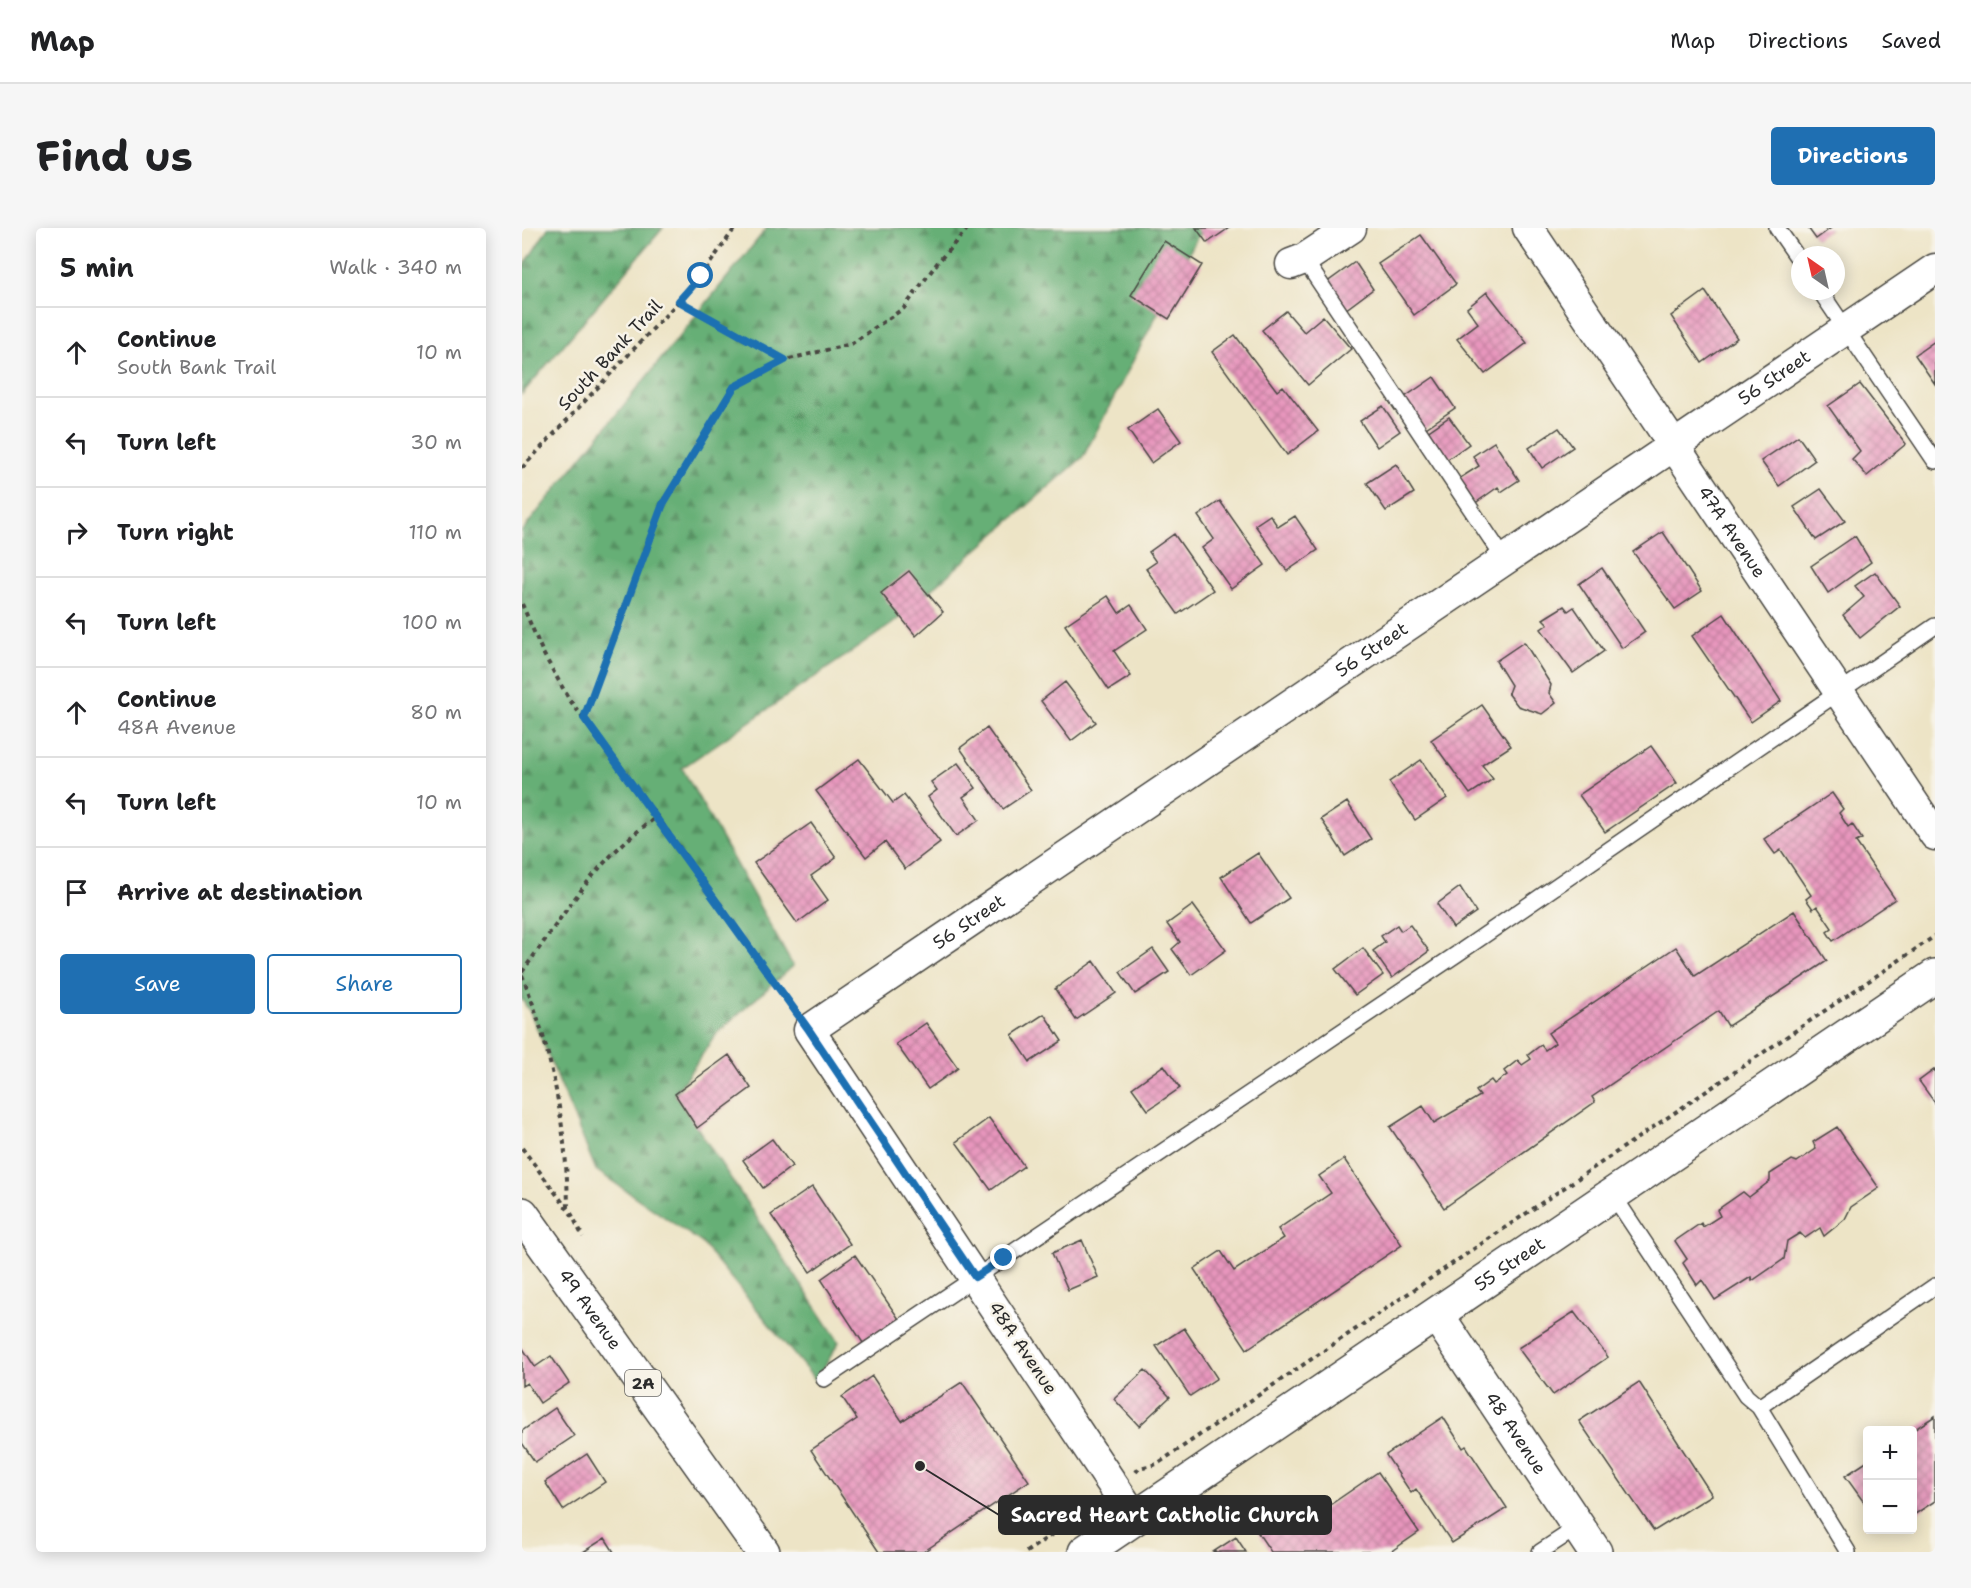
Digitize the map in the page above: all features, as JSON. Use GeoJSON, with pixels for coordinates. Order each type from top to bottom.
{"type":"FeatureCollection","features":[{"type":"Feature","properties":{"kind":"street"},"geometry":{"type":"LineString","coordinates":[[1298,261],[1350,228]]}},
{"type":"Feature","properties":{"kind":"street","name":"47A Avenue"},"geometry":{"type":"LineString","coordinates":[[1528,228],[1935,835]]}},
{"type":"Feature","properties":{"kind":"street","name":"56 Street"},"geometry":{"type":"LineString","coordinates":[[809,1030],[1935,269]]}},
{"type":"Feature","properties":{"kind":"street","name":"55 Street"},"geometry":{"type":"LineString","coordinates":[[1084,1552],[1935,976]]}},
{"type":"Feature","properties":{"kind":"street","name":"48A Avenue"},"geometry":{"type":"LineString","coordinates":[[809,1030],[1135,1518]]}},
{"type":"Feature","properties":{"kind":"street","name":"49 Avenue"},"geometry":{"type":"LineString","coordinates":[[522,1214],[763,1552]]}},
{"type":"Feature","properties":{"kind":"street","name":"48 Avenue"},"geometry":{"type":"LineString","coordinates":[[1437,1315],[1586,1539]]}},
{"type":"Feature","properties":{"kind":"lane"},"geometry":{"type":"LineString","coordinates":[[1777,228],[1791,248]]}},
{"type":"Feature","properties":{"kind":"lane"},"geometry":{"type":"LineString","coordinates":[[1298,261],[1505,560]]}},
{"type":"Feature","properties":{"kind":"lane"},"geometry":{"type":"LineString","coordinates":[[1826,300],[1935,461]]}},
{"type":"Feature","properties":{"kind":"lane"},"geometry":{"type":"LineString","coordinates":[[824,1379],[1457,954],[1838,690],[1935,626]]}},
{"type":"Feature","properties":{"kind":"lane"},"geometry":{"type":"LineString","coordinates":[[1612,1195],[1746,1396],[1759,1407],[1848,1552]]}},
{"type":"Feature","properties":{"kind":"lane"},"geometry":{"type":"LineString","coordinates":[[1759,1407],[1935,1286]]}},
{"type":"Feature","properties":{"kind":"lane"},"geometry":{"type":"LineString","coordinates":[[1540,1552],[1586,1539]]}},
{"type":"Feature","properties":{"kind":"path","name":"South Bank Trail"},"geometry":{"type":"LineString","coordinates":[[522,468],[679,301],[701,276],[735,228]]}},
{"type":"Feature","properties":{"kind":"path"},"geometry":{"type":"LineString","coordinates":[[584,718],[663,504],[734,387],[785,360],[851,344],[904,308],[938,262],[968,228]]}},
{"type":"Feature","properties":{"kind":"path"},"geometry":{"type":"LineString","coordinates":[[679,301],[785,360]]}},
{"type":"Feature","properties":{"kind":"path"},"geometry":{"type":"LineString","coordinates":[[522,604],[557,679],[809,1030]]}},
{"type":"Feature","properties":{"kind":"path"},"geometry":{"type":"LineString","coordinates":[[568,1209],[567,1158],[558,1095],[522,973],[595,871],[639,829],[657,817]]}},
{"type":"Feature","properties":{"kind":"path"},"geometry":{"type":"LineString","coordinates":[[1138,1471],[1157,1464],[1935,936]]}},
{"type":"Feature","properties":{"kind":"path"},"geometry":{"type":"LineString","coordinates":[[522,1148],[568,1209],[583,1237]]}},
{"type":"Feature","properties":{"kind":"path"},"geometry":{"type":"LineString","coordinates":[[1026,1552],[1081,1515],[1089,1501],[1092,1501]]}},
{"type":"Feature","properties":{"kind":"green space"},"geometry":{"type":"Polygon","coordinates":[[[548,228],[663,228],[522,394],[522,269],[548,228]]]}},
{"type":"Feature","properties":{"kind":"green space"},"geometry":{"type":"Polygon","coordinates":[[[767,228],[1202,228],[1083,457],[892,624],[682,768],[793,966],[717,1033],[675,1094],[839,1342],[816,1381],[702,1243],[596,1170],[531,1014],[522,999],[522,531],[767,228]]]}},
{"type":"Feature","properties":{"kind":"building"},"geometry":{"type":"Polygon","coordinates":[[[1196,228],[1229,228],[1207,243],[1196,228]]]}},
{"type":"Feature","properties":{"kind":"building"},"geometry":{"type":"Polygon","coordinates":[[[1808,228],[1831,228],[1816,239],[1808,228]]]}},
{"type":"Feature","properties":{"kind":"building"},"geometry":{"type":"Polygon","coordinates":[[[1421,235],[1456,284],[1414,315],[1378,264],[1421,235]]]}},
{"type":"Feature","properties":{"kind":"building"},"geometry":{"type":"Polygon","coordinates":[[[1164,241],[1202,265],[1169,319],[1131,295],[1164,241]]]}},
{"type":"Feature","properties":{"kind":"building"},"geometry":{"type":"Polygon","coordinates":[[[1355,262],[1373,289],[1345,310],[1326,283],[1355,262]]]}},
{"type":"Feature","properties":{"kind":"building"},"geometry":{"type":"Polygon","coordinates":[[[1705,291],[1737,338],[1702,363],[1671,316],[1705,291]]]}},
{"type":"Feature","properties":{"kind":"building"},"geometry":{"type":"Polygon","coordinates":[[[1487,292],[1527,343],[1485,374],[1457,339],[1478,323],[1467,308],[1487,292]]]}},
{"type":"Feature","properties":{"kind":"building"},"geometry":{"type":"Polygon","coordinates":[[[1286,311],[1304,332],[1323,316],[1351,349],[1308,385],[1262,330],[1286,311]]]}},
{"type":"Feature","properties":{"kind":"building"},"geometry":{"type":"Polygon","coordinates":[[[1235,335],[1277,391],[1283,386],[1318,431],[1287,455],[1212,352],[1235,335]]]}},
{"type":"Feature","properties":{"kind":"building"},"geometry":{"type":"Polygon","coordinates":[[[1935,341],[1935,384],[1915,355],[1935,341]]]}},
{"type":"Feature","properties":{"kind":"building"},"geometry":{"type":"Polygon","coordinates":[[[1434,377],[1455,408],[1423,430],[1402,399],[1434,377]]]}},
{"type":"Feature","properties":{"kind":"building"},"geometry":{"type":"Polygon","coordinates":[[[1860,384],[1906,444],[1867,476],[1852,459],[1860,451],[1828,406],[1860,384]]]}},
{"type":"Feature","properties":{"kind":"building"},"geometry":{"type":"Polygon","coordinates":[[[1383,406],[1400,431],[1377,447],[1360,421],[1383,406]]]}},
{"type":"Feature","properties":{"kind":"building"},"geometry":{"type":"Polygon","coordinates":[[[1158,409],[1181,441],[1151,463],[1128,430],[1158,409]]]}},
{"type":"Feature","properties":{"kind":"building"},"geometry":{"type":"Polygon","coordinates":[[[1449,417],[1469,444],[1442,463],[1423,435],[1449,417]]]}},
{"type":"Feature","properties":{"kind":"building"},"geometry":{"type":"Polygon","coordinates":[[[1559,428],[1573,447],[1542,468],[1529,448],[1559,428]]]}},
{"type":"Feature","properties":{"kind":"building"},"geometry":{"type":"Polygon","coordinates":[[[1798,436],[1815,460],[1779,486],[1761,461],[1798,436]]]}},
{"type":"Feature","properties":{"kind":"building"},"geometry":{"type":"Polygon","coordinates":[[[1494,442],[1519,480],[1501,492],[1498,487],[1474,504],[1457,480],[1479,466],[1473,456],[1494,442]]]}},
{"type":"Feature","properties":{"kind":"building"},"geometry":{"type":"Polygon","coordinates":[[[1396,464],[1414,493],[1386,511],[1367,483],[1396,464]]]}},
{"type":"Feature","properties":{"kind":"building"},"geometry":{"type":"Polygon","coordinates":[[[1821,489],[1845,521],[1816,540],[1794,507],[1821,489]]]}},
{"type":"Feature","properties":{"kind":"building"},"geometry":{"type":"Polygon","coordinates":[[[1220,501],[1265,565],[1231,589],[1202,548],[1214,539],[1198,516],[1220,501]]]}},
{"type":"Feature","properties":{"kind":"building"},"geometry":{"type":"Polygon","coordinates":[[[1270,515],[1278,527],[1295,516],[1318,550],[1287,571],[1255,525],[1270,515]]]}},
{"type":"Feature","properties":{"kind":"building"},"geometry":{"type":"Polygon","coordinates":[[[1663,532],[1702,591],[1675,609],[1633,552],[1663,532]]]}},
{"type":"Feature","properties":{"kind":"building"},"geometry":{"type":"Polygon","coordinates":[[[1174,534],[1213,590],[1178,614],[1146,569],[1156,562],[1149,552],[1174,534]]]}},
{"type":"Feature","properties":{"kind":"building"},"geometry":{"type":"Polygon","coordinates":[[[1855,536],[1871,562],[1828,593],[1811,566],[1855,536]]]}},
{"type":"Feature","properties":{"kind":"building"},"geometry":{"type":"Polygon","coordinates":[[[1602,568],[1645,632],[1622,648],[1579,584],[1602,568]]]}},
{"type":"Feature","properties":{"kind":"building"},"geometry":{"type":"Polygon","coordinates":[[[909,571],[943,612],[916,636],[881,593],[909,571]]]}},
{"type":"Feature","properties":{"kind":"building"},"geometry":{"type":"Polygon","coordinates":[[[1875,572],[1900,606],[1860,638],[1843,615],[1864,597],[1855,586],[1875,572]]]}},
{"type":"Feature","properties":{"kind":"building"},"geometry":{"type":"Polygon","coordinates":[[[1108,596],[1119,613],[1131,605],[1147,629],[1114,651],[1131,676],[1109,690],[1065,625],[1108,596]]]}},
{"type":"Feature","properties":{"kind":"building"},"geometry":{"type":"Polygon","coordinates":[[[1564,606],[1568,611],[1574,607],[1604,651],[1573,673],[1541,629],[1548,624],[1543,619],[1564,606]]]}},
{"type":"Feature","properties":{"kind":"building"},"geometry":{"type":"Polygon","coordinates":[[[1724,614],[1781,701],[1751,722],[1692,636],[1724,614]]]}},
{"type":"Feature","properties":{"kind":"building"},"geometry":{"type":"Polygon","coordinates":[[[1524,642],[1551,685],[1549,693],[1556,703],[1542,714],[1518,706],[1508,693],[1511,685],[1496,661],[1524,642]]]}},
{"type":"Feature","properties":{"kind":"building"},"geometry":{"type":"Polygon","coordinates":[[[1065,682],[1096,722],[1071,741],[1041,701],[1065,682]]]}},
{"type":"Feature","properties":{"kind":"building"},"geometry":{"type":"Polygon","coordinates":[[[1482,705],[1511,746],[1482,765],[1493,779],[1470,794],[1431,740],[1482,705]]]}},
{"type":"Feature","properties":{"kind":"building"},"geometry":{"type":"Polygon","coordinates":[[[987,728],[1031,790],[1003,809],[960,748],[987,728]]]}},
{"type":"Feature","properties":{"kind":"building"},"geometry":{"type":"Polygon","coordinates":[[[1651,746],[1677,783],[1605,832],[1579,795],[1651,746]]]}},
{"type":"Feature","properties":{"kind":"building"},"geometry":{"type":"Polygon","coordinates":[[[859,759],[893,803],[904,795],[940,842],[905,869],[885,842],[866,857],[816,791],[859,759]]]}},
{"type":"Feature","properties":{"kind":"building"},"geometry":{"type":"Polygon","coordinates":[[[1421,760],[1447,798],[1415,820],[1389,782],[1421,760]]]}},
{"type":"Feature","properties":{"kind":"building"},"geometry":{"type":"Polygon","coordinates":[[[958,763],[976,788],[963,797],[979,820],[956,836],[928,797],[937,790],[931,782],[958,763]]]}},
{"type":"Feature","properties":{"kind":"building"},"geometry":{"type":"Polygon","coordinates":[[[1832,793],[1843,809],[1839,813],[1848,827],[1852,824],[1862,839],[1856,842],[1895,899],[1833,941],[1827,932],[1832,928],[1817,906],[1813,909],[1806,899],[1811,895],[1781,850],[1775,854],[1764,839],[1832,793]]]}},
{"type":"Feature","properties":{"kind":"building"},"geometry":{"type":"Polygon","coordinates":[[[1347,802],[1371,839],[1345,856],[1321,819],[1347,802]]]}},
{"type":"Feature","properties":{"kind":"building"},"geometry":{"type":"Polygon","coordinates":[[[811,823],[836,858],[811,876],[828,900],[797,923],[754,863],[811,823]]]}},
{"type":"Feature","properties":{"kind":"building"},"geometry":{"type":"Polygon","coordinates":[[[1258,853],[1289,898],[1251,923],[1221,877],[1258,853]]]}},
{"type":"Feature","properties":{"kind":"building"},"geometry":{"type":"Polygon","coordinates":[[[1460,887],[1476,912],[1453,928],[1437,904],[1460,887]]]}},
{"type":"Feature","properties":{"kind":"building"},"geometry":{"type":"Polygon","coordinates":[[[1193,905],[1226,950],[1191,975],[1172,949],[1180,942],[1167,924],[1193,905]]]}},
{"type":"Feature","properties":{"kind":"building"},"geometry":{"type":"Polygon","coordinates":[[[1794,911],[1827,961],[1728,1026],[1719,1011],[1592,1097],[1595,1102],[1444,1208],[1390,1127],[1423,1106],[1434,1123],[1480,1096],[1476,1091],[1491,1080],[1494,1084],[1507,1075],[1504,1071],[1518,1060],[1522,1065],[1531,1059],[1528,1055],[1541,1045],[1545,1050],[1555,1043],[1548,1033],[1676,947],[1695,976],[1794,911]]]}},
{"type":"Feature","properties":{"kind":"building"},"geometry":{"type":"Polygon","coordinates":[[[1397,925],[1401,931],[1410,925],[1429,951],[1392,978],[1373,951],[1385,942],[1381,936],[1397,925]]]}},
{"type":"Feature","properties":{"kind":"building"},"geometry":{"type":"Polygon","coordinates":[[[1363,948],[1383,975],[1355,995],[1335,969],[1363,948]]]}},
{"type":"Feature","properties":{"kind":"building"},"geometry":{"type":"Polygon","coordinates":[[[1153,949],[1169,972],[1135,994],[1120,972],[1153,949]]]}},
{"type":"Feature","properties":{"kind":"building"},"geometry":{"type":"Polygon","coordinates":[[[1094,961],[1116,993],[1076,1020],[1055,989],[1094,961]]]}},
{"type":"Feature","properties":{"kind":"building"},"geometry":{"type":"Polygon","coordinates":[[[1044,1014],[1062,1041],[1030,1062],[1012,1035],[1044,1014]]]}},
{"type":"Feature","properties":{"kind":"building"},"geometry":{"type":"Polygon","coordinates":[[[926,1023],[958,1068],[928,1089],[896,1044],[926,1023]]]}},
{"type":"Feature","properties":{"kind":"building"},"geometry":{"type":"Polygon","coordinates":[[[729,1055],[751,1088],[697,1128],[675,1094],[729,1055]]]}},
{"type":"Feature","properties":{"kind":"building"},"geometry":{"type":"Polygon","coordinates":[[[1164,1065],[1180,1088],[1148,1110],[1132,1088],[1164,1065]]]}},
{"type":"Feature","properties":{"kind":"building"},"geometry":{"type":"Polygon","coordinates":[[[1935,1069],[1935,1103],[1919,1081],[1935,1069]]]}},
{"type":"Feature","properties":{"kind":"building"},"geometry":{"type":"Polygon","coordinates":[[[989,1118],[1024,1166],[991,1190],[956,1142],[989,1118]]]}},
{"type":"Feature","properties":{"kind":"building"},"geometry":{"type":"Polygon","coordinates":[[[1837,1127],[1879,1188],[1851,1207],[1845,1219],[1824,1236],[1820,1228],[1805,1238],[1800,1233],[1787,1241],[1784,1259],[1752,1281],[1751,1277],[1715,1300],[1702,1280],[1697,1285],[1683,1263],[1687,1259],[1675,1241],[1701,1223],[1703,1227],[1720,1216],[1717,1210],[1743,1192],[1749,1197],[1770,1181],[1770,1174],[1792,1160],[1797,1162],[1816,1149],[1813,1142],[1837,1127]]]}},
{"type":"Feature","properties":{"kind":"building"},"geometry":{"type":"Polygon","coordinates":[[[772,1139],[792,1166],[763,1188],[743,1160],[772,1139]]]}},
{"type":"Feature","properties":{"kind":"building"},"geometry":{"type":"Polygon","coordinates":[[[1344,1159],[1402,1245],[1247,1349],[1194,1269],[1221,1251],[1234,1271],[1284,1238],[1278,1229],[1331,1193],[1319,1176],[1344,1159]]]}},
{"type":"Feature","properties":{"kind":"building"},"geometry":{"type":"Polygon","coordinates":[[[812,1187],[850,1244],[810,1272],[771,1215],[812,1187]]]}},
{"type":"Feature","properties":{"kind":"building"},"geometry":{"type":"Polygon","coordinates":[[[1082,1240],[1098,1277],[1068,1290],[1052,1253],[1082,1240]]]}},
{"type":"Feature","properties":{"kind":"building"},"geometry":{"type":"Polygon","coordinates":[[[855,1255],[899,1319],[863,1343],[821,1279],[855,1255]]]}},
{"type":"Feature","properties":{"kind":"building"},"geometry":{"type":"Polygon","coordinates":[[[1574,1312],[1608,1357],[1553,1395],[1518,1348],[1574,1312]]]}},
{"type":"Feature","properties":{"kind":"building"},"geometry":{"type":"Polygon","coordinates":[[[1184,1328],[1217,1378],[1190,1396],[1156,1346],[1184,1328]]]}},
{"type":"Feature","properties":{"kind":"building"},"geometry":{"type":"Polygon","coordinates":[[[522,1347],[535,1367],[551,1356],[569,1383],[540,1403],[527,1383],[522,1386],[522,1347]]]}},
{"type":"Feature","properties":{"kind":"building"},"geometry":{"type":"Polygon","coordinates":[[[1145,1370],[1170,1397],[1139,1426],[1114,1399],[1145,1370]]]}},
{"type":"Feature","properties":{"kind":"building"},"geometry":{"type":"Polygon","coordinates":[[[872,1376],[902,1421],[962,1382],[1029,1481],[923,1552],[879,1552],[811,1450],[857,1419],[842,1397],[872,1376]]]}},
{"type":"Feature","properties":{"kind":"building"},"geometry":{"type":"Polygon","coordinates":[[[1639,1382],[1712,1495],[1654,1531],[1579,1421],[1639,1382]]]}},
{"type":"Feature","properties":{"kind":"building"},"geometry":{"type":"Polygon","coordinates":[[[555,1408],[574,1436],[535,1462],[522,1443],[522,1431],[555,1408]]]}},
{"type":"Feature","properties":{"kind":"building"},"geometry":{"type":"Polygon","coordinates":[[[1935,1416],[1935,1501],[1917,1513],[1917,1480],[1917,1428],[1935,1416]]]}},
{"type":"Feature","properties":{"kind":"building"},"geometry":{"type":"Polygon","coordinates":[[[1443,1417],[1463,1448],[1466,1446],[1507,1508],[1452,1543],[1416,1489],[1411,1493],[1386,1455],[1443,1417]]]}},
{"type":"Feature","properties":{"kind":"building"},"geometry":{"type":"Polygon","coordinates":[[[587,1454],[605,1482],[563,1510],[545,1482],[587,1454]]]}},
{"type":"Feature","properties":{"kind":"building"},"geometry":{"type":"Polygon","coordinates":[[[1863,1464],[1863,1501],[1845,1476],[1863,1464]]]}},
{"type":"Feature","properties":{"kind":"building"},"geometry":{"type":"Polygon","coordinates":[[[1378,1472],[1419,1532],[1390,1552],[1271,1552],[1254,1527],[1291,1501],[1305,1522],[1378,1472]]]}},
{"type":"Feature","properties":{"kind":"building"},"geometry":{"type":"Polygon","coordinates":[[[1236,1537],[1246,1552],[1213,1552],[1236,1537]]]}},
{"type":"Feature","properties":{"kind":"building"},"geometry":{"type":"Polygon","coordinates":[[[605,1538],[614,1552],[583,1552],[605,1538]]]}},
{"type":"Feature","properties":{"kind":"place","name":"Sacred Heart Catholic Church"},"geometry":{"type":"Point","coordinates":[920,1466]}},
{"type":"Feature","properties":{"kind":"route"},"geometry":{"type":"LineString","coordinates":[[701,276],[679,301],[785,360],[734,387],[663,504],[584,718],[809,1030],[975,1277],[1004,1258]]}}]}
